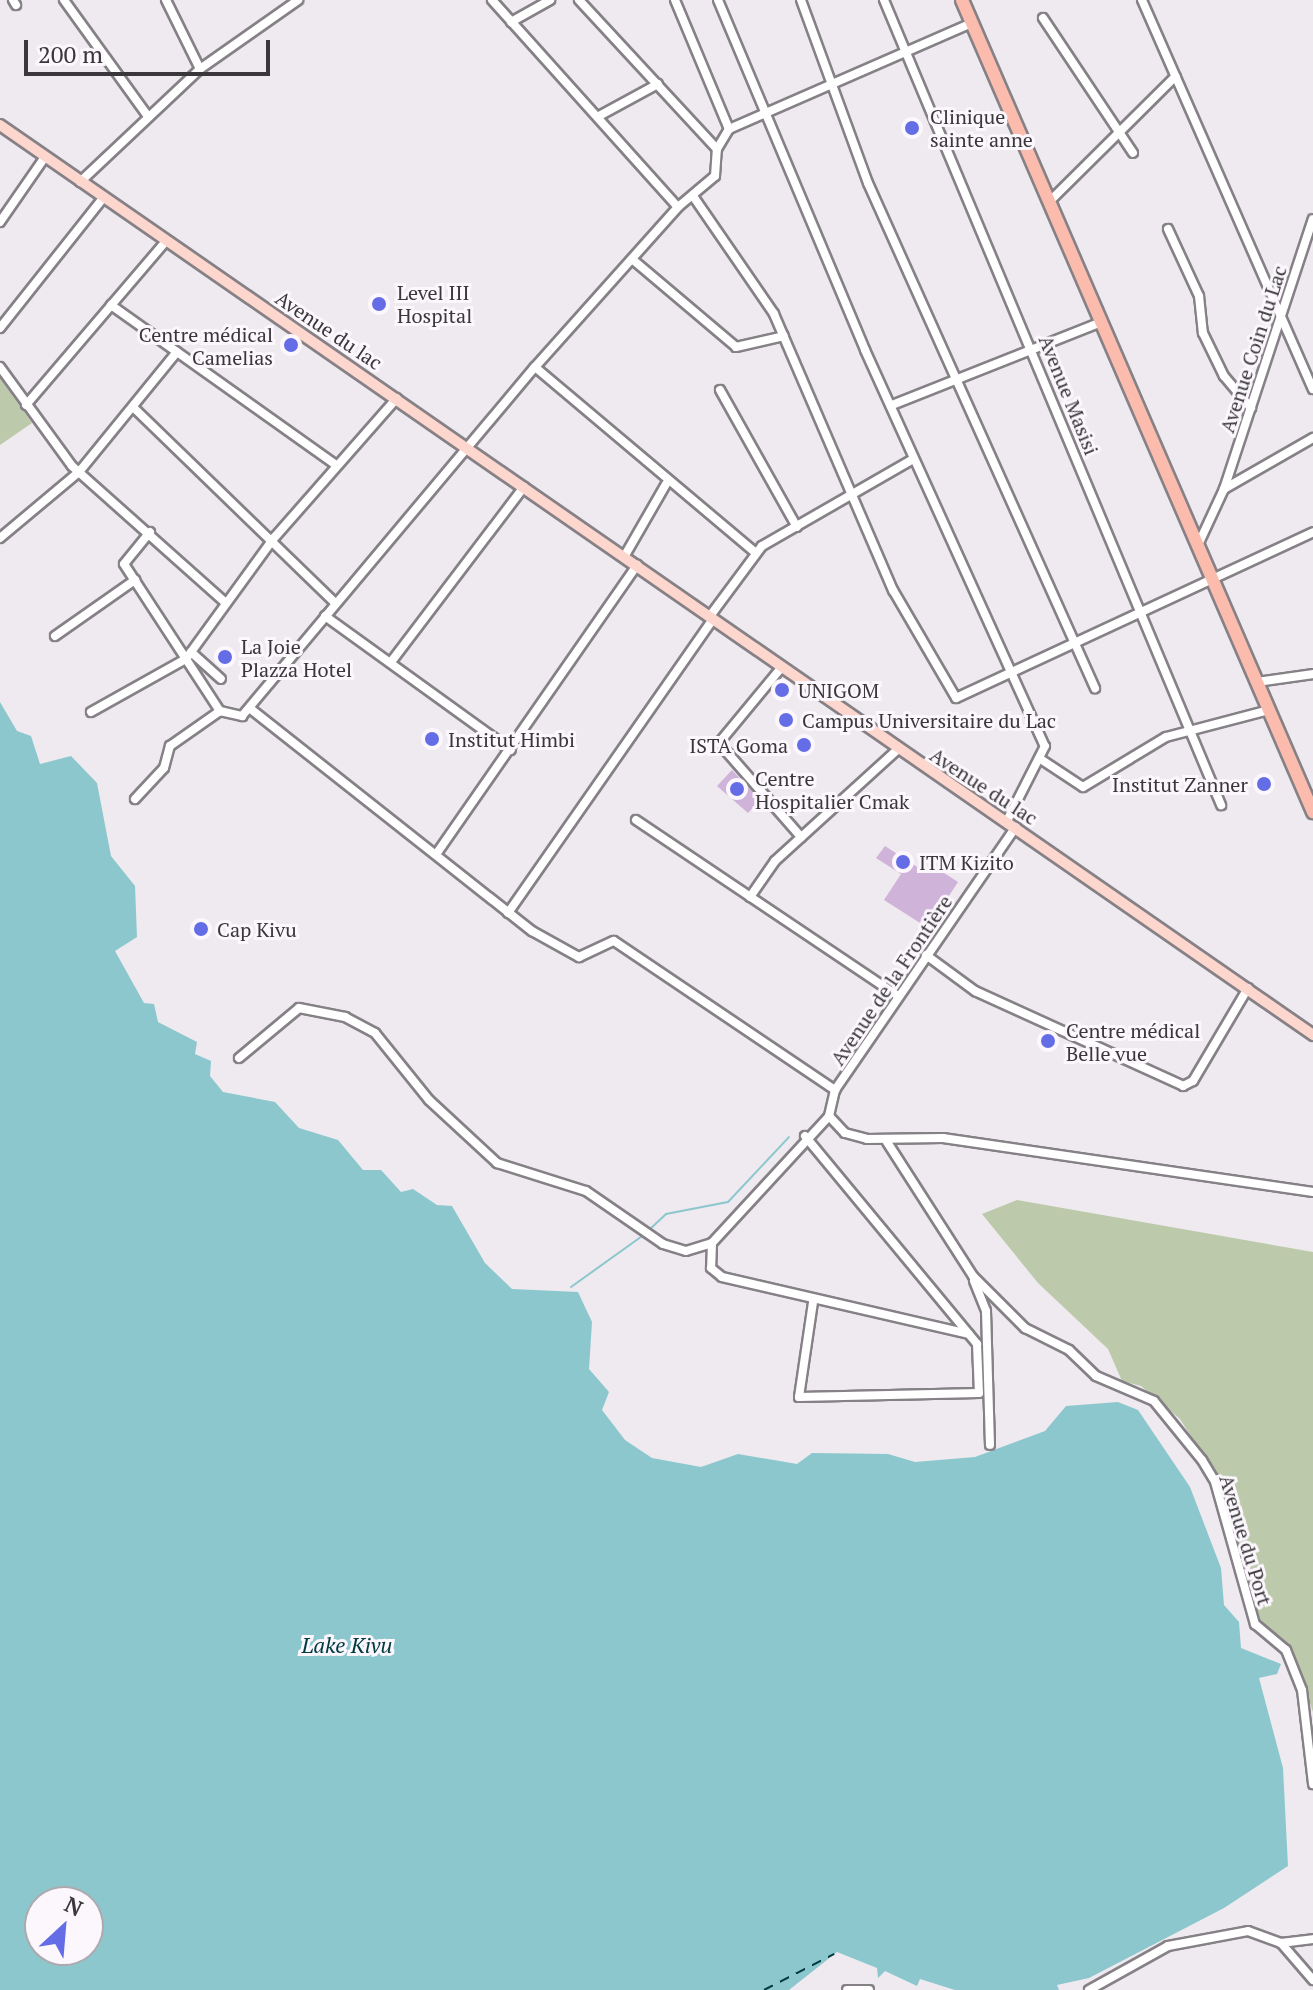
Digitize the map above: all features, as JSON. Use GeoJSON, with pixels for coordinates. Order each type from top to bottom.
{"type":"FeatureCollection","features":[{"type":"Feature","properties":{"kind":"highway"},"geometry":{"type":"LineString","coordinates":[[962,0],[1313,812]]}},
{"type":"Feature","properties":{"kind":"main road","name":"Avenue du lac"},"geometry":{"type":"LineString","coordinates":[[0,125],[165,242],[637,565],[897,750],[1011,824],[1313,1035]]}},
{"type":"Feature","properties":{"kind":"street"},"geometry":{"type":"LineString","coordinates":[[64,0],[147,115]]}},
{"type":"Feature","properties":{"kind":"street"},"geometry":{"type":"LineString","coordinates":[[166,0],[200,69]]}},
{"type":"Feature","properties":{"kind":"street"},"geometry":{"type":"LineString","coordinates":[[80,182],[147,115],[200,69],[298,0]]}},
{"type":"Feature","properties":{"kind":"street"},"geometry":{"type":"LineString","coordinates":[[492,0],[678,207]]}},
{"type":"Feature","properties":{"kind":"street"},"geometry":{"type":"LineString","coordinates":[[511,22],[550,0]]}},
{"type":"Feature","properties":{"kind":"street"},"geometry":{"type":"LineString","coordinates":[[579,0],[717,149]]}},
{"type":"Feature","properties":{"kind":"street"},"geometry":{"type":"LineString","coordinates":[[675,0],[729,129]]}},
{"type":"Feature","properties":{"kind":"street"},"geometry":{"type":"LineString","coordinates":[[718,0],[913,459],[1045,746],[1042,760],[1083,787],[1166,737],[1269,710]]}},
{"type":"Feature","properties":{"kind":"street"},"geometry":{"type":"LineString","coordinates":[[801,0],[868,183],[961,378],[1095,688]]}},
{"type":"Feature","properties":{"kind":"street","name":"Avenue Masisi"},"geometry":{"type":"LineString","coordinates":[[884,0],[903,52],[1033,348],[1221,805]]}},
{"type":"Feature","properties":{"kind":"street"},"geometry":{"type":"LineString","coordinates":[[1142,0],[1313,389]]}},
{"type":"Feature","properties":{"kind":"street"},"geometry":{"type":"LineString","coordinates":[[1043,18],[1120,129],[1133,153]]}},
{"type":"Feature","properties":{"kind":"street"},"geometry":{"type":"LineString","coordinates":[[150,532],[125,561],[135,580],[189,656],[220,711],[234,718],[252,710],[335,603],[466,446],[678,207],[715,176],[717,149],[729,129],[765,109],[831,85],[972,23]]}},
{"type":"Feature","properties":{"kind":"street"},"geometry":{"type":"LineString","coordinates":[[1050,201],[1176,76]]}},
{"type":"Feature","properties":{"kind":"street"},"geometry":{"type":"LineString","coordinates":[[599,116],[658,84]]}},
{"type":"Feature","properties":{"kind":"street"},"geometry":{"type":"LineString","coordinates":[[0,222],[45,157]]}},
{"type":"Feature","properties":{"kind":"street"},"geometry":{"type":"LineString","coordinates":[[693,196],[784,336],[893,590],[956,698],[1007,669],[1313,532]]}},
{"type":"Feature","properties":{"kind":"street"},"geometry":{"type":"LineString","coordinates":[[0,328],[103,198]]}},
{"type":"Feature","properties":{"kind":"street","name":"Avenue Coin du Lac"},"geometry":{"type":"LineString","coordinates":[[1198,545],[1224,489],[1313,219]]}},
{"type":"Feature","properties":{"kind":"street"},"geometry":{"type":"LineString","coordinates":[[1168,229],[1199,296],[1203,333],[1224,376],[1251,408]]}},
{"type":"Feature","properties":{"kind":"street"},"geometry":{"type":"LineString","coordinates":[[26,405],[165,242]]}},
{"type":"Feature","properties":{"kind":"street"},"geometry":{"type":"LineString","coordinates":[[632,259],[736,347],[784,336]]}},
{"type":"Feature","properties":{"kind":"street"},"geometry":{"type":"LineString","coordinates":[[111,305],[336,465]]}},
{"type":"Feature","properties":{"kind":"street"},"geometry":{"type":"LineString","coordinates":[[892,405],[1102,322]]}},
{"type":"Feature","properties":{"kind":"street"},"geometry":{"type":"LineString","coordinates":[[0,538],[79,472],[177,352]]}},
{"type":"Feature","properties":{"kind":"street"},"geometry":{"type":"LineString","coordinates":[[0,367],[79,472],[150,532],[226,603]]}},
{"type":"Feature","properties":{"kind":"street"},"geometry":{"type":"LineString","coordinates":[[535,367],[666,484],[755,552]]}},
{"type":"Feature","properties":{"kind":"street"},"geometry":{"type":"LineString","coordinates":[[720,390],[797,527]]}},
{"type":"Feature","properties":{"kind":"street"},"geometry":{"type":"LineString","coordinates":[[91,712],[189,656],[274,538],[397,398]]}},
{"type":"Feature","properties":{"kind":"street"},"geometry":{"type":"LineString","coordinates":[[133,407],[274,538],[335,603]]}},
{"type":"Feature","properties":{"kind":"street"},"geometry":{"type":"LineString","coordinates":[[1224,489],[1313,438]]}},
{"type":"Feature","properties":{"kind":"street"},"geometry":{"type":"LineString","coordinates":[[508,913],[755,552],[913,459]]}},
{"type":"Feature","properties":{"kind":"street"},"geometry":{"type":"LineString","coordinates":[[624,557],[666,484]]}},
{"type":"Feature","properties":{"kind":"street"},"geometry":{"type":"LineString","coordinates":[[391,662],[524,487]]}},
{"type":"Feature","properties":{"kind":"street"},"geometry":{"type":"LineString","coordinates":[[437,853],[637,565]]}},
{"type":"Feature","properties":{"kind":"street"},"geometry":{"type":"LineString","coordinates":[[55,636],[135,580]]}},
{"type":"Feature","properties":{"kind":"street"},"geometry":{"type":"LineString","coordinates":[[325,616],[511,750]]}},
{"type":"Feature","properties":{"kind":"street"},"geometry":{"type":"LineString","coordinates":[[189,656],[221,679]]}},
{"type":"Feature","properties":{"kind":"street"},"geometry":{"type":"LineString","coordinates":[[781,668],[719,743],[801,837]]}},
{"type":"Feature","properties":{"kind":"street"},"geometry":{"type":"LineString","coordinates":[[1257,682],[1313,674]]}},
{"type":"Feature","properties":{"kind":"street"},"geometry":{"type":"LineString","coordinates":[[252,710],[323,773],[437,853],[508,913],[574,956],[614,941],[835,1090]]}},
{"type":"Feature","properties":{"kind":"street"},"geometry":{"type":"LineString","coordinates":[[135,799],[164,768],[168,748],[220,711]]}},
{"type":"Feature","properties":{"kind":"street"},"geometry":{"type":"LineString","coordinates":[[750,897],[801,837],[897,750]]}},
{"type":"Feature","properties":{"kind":"street","name":"Avenue de la Frontière"},"geometry":{"type":"LineString","coordinates":[[829,1116],[835,1090],[1011,824],[1042,760]]}},
{"type":"Feature","properties":{"kind":"street"},"geometry":{"type":"LineString","coordinates":[[636,820],[898,996]]}},
{"type":"Feature","properties":{"kind":"street"},"geometry":{"type":"LineString","coordinates":[[926,955],[975,991],[1183,1086],[1248,988]]}},
{"type":"Feature","properties":{"kind":"street"},"geometry":{"type":"LineString","coordinates":[[239,1058],[299,1008],[345,1017],[375,1033],[429,1100],[497,1163],[586,1191],[663,1244],[696,1251],[712,1243],[805,1136],[829,1116],[845,1133],[887,1142],[943,1138],[1313,1192]]}},
{"type":"Feature","properties":{"kind":"street"},"geometry":{"type":"LineString","coordinates":[[805,1136],[969,1334],[979,1351],[979,1393],[799,1397],[813,1302]]}},
{"type":"Feature","properties":{"kind":"street","name":"Avenue du Port"},"geometry":{"type":"LineString","coordinates":[[887,1142],[973,1276],[1025,1328],[1069,1350],[1096,1376],[1154,1401],[1202,1460],[1215,1482],[1255,1624],[1286,1650],[1302,1690],[1313,1784]]}},
{"type":"Feature","properties":{"kind":"street"},"geometry":{"type":"LineString","coordinates":[[712,1243],[716,1274],[813,1302],[969,1334]]}},
{"type":"Feature","properties":{"kind":"street"},"geometry":{"type":"LineString","coordinates":[[973,1276],[986,1311],[990,1445]]}},
{"type":"Feature","properties":{"kind":"street"},"geometry":{"type":"LineString","coordinates":[[1089,1990],[1168,1946],[1248,1931],[1281,1943],[1313,1939]]}},
{"type":"Feature","properties":{"kind":"street"},"geometry":{"type":"LineString","coordinates":[[1281,1943],[1313,1980]]}},
{"type":"Feature","properties":{"kind":"street"},"geometry":{"type":"LineString","coordinates":[[847,1990],[869,1990]]}},
{"type":"Feature","properties":{"kind":"green space"},"geometry":{"type":"Polygon","coordinates":[[[0,378],[32,423],[0,445],[0,378]]]}},
{"type":"Feature","properties":{"kind":"green space"},"geometry":{"type":"Polygon","coordinates":[[[1017,1200],[1313,1252],[1313,1712],[1291,1650],[1260,1621],[1219,1481],[1180,1419],[1141,1386],[1122,1381],[1108,1349],[1038,1283],[982,1214],[1017,1200]]]}},
{"type":"Feature","properties":{"kind":"water","name":"Lake Kivu"},"geometry":{"type":"Polygon","coordinates":[[[0,702],[17,731],[31,736],[40,764],[71,756],[97,783],[111,856],[135,886],[137,937],[115,951],[144,1003],[154,1004],[158,1022],[197,1042],[195,1054],[211,1061],[210,1076],[223,1092],[275,1102],[299,1128],[338,1140],[363,1170],[381,1170],[401,1192],[413,1189],[437,1205],[452,1206],[485,1263],[512,1289],[578,1292],[592,1322],[589,1369],[609,1392],[602,1410],[625,1440],[652,1458],[701,1467],[738,1454],[797,1464],[812,1453],[888,1454],[915,1462],[975,1457],[1045,1431],[1066,1406],[1118,1402],[1138,1410],[1190,1487],[1221,1568],[1224,1605],[1239,1622],[1241,1648],[1281,1664],[1277,1674],[1259,1678],[1283,1768],[1288,1866],[1224,1908],[1089,1978],[1057,1985],[1059,1990],[955,1990],[920,1979],[917,1986],[885,1971],[878,1978],[877,1968],[837,1952],[789,1990],[0,1990],[0,702]]]}},
{"type":"Feature","properties":{"kind":"building","name":"Centre Hospitalier Cmak"},"geometry":{"type":"Polygon","coordinates":[[[732,770],[760,800],[748,813],[717,786],[732,770]]]}},
{"type":"Feature","properties":{"kind":"building"},"geometry":{"type":"Polygon","coordinates":[[[885,846],[925,872],[930,864],[958,882],[928,928],[884,900],[901,874],[876,858],[885,846]]]}},
{"type":"Feature","properties":{"kind":"waterway"},"geometry":{"type":"LineString","coordinates":[[650,1229],[666,1214],[728,1202],[789,1137]]}},
{"type":"Feature","properties":{"kind":"waterway"},"geometry":{"type":"LineString","coordinates":[[571,1287],[645,1234]]}},
{"type":"Feature","properties":{"kind":"ferry route"},"geometry":{"type":"LineString","coordinates":[[764,1990],[834,1954]]}},
{"type":"Feature","properties":{"kind":"place","name":"Clinique sainte anne"},"geometry":{"type":"Point","coordinates":[912,128]}},
{"type":"Feature","properties":{"kind":"place","name":"Level III Hospital"},"geometry":{"type":"Point","coordinates":[379,304]}},
{"type":"Feature","properties":{"kind":"place","name":"Centre médical Camelias"},"geometry":{"type":"Point","coordinates":[291,345]}},
{"type":"Feature","properties":{"kind":"place","name":"La Joie Plazza Hotel"},"geometry":{"type":"Point","coordinates":[225,657]}},
{"type":"Feature","properties":{"kind":"place","name":"UNIGOM"},"geometry":{"type":"Point","coordinates":[782,690]}},
{"type":"Feature","properties":{"kind":"place","name":"Campus Universitaire du Lac"},"geometry":{"type":"Point","coordinates":[786,720]}},
{"type":"Feature","properties":{"kind":"place","name":"Institut Himbi"},"geometry":{"type":"Point","coordinates":[432,739]}},
{"type":"Feature","properties":{"kind":"place","name":"ISTA Goma"},"geometry":{"type":"Point","coordinates":[804,745]}},
{"type":"Feature","properties":{"kind":"place","name":"Institut Zanner"},"geometry":{"type":"Point","coordinates":[1264,784]}},
{"type":"Feature","properties":{"kind":"place","name":"Centre Hospitalier Cmak"},"geometry":{"type":"Point","coordinates":[737,789]}},
{"type":"Feature","properties":{"kind":"place","name":"ITM Kizito"},"geometry":{"type":"Point","coordinates":[903,862]}},
{"type":"Feature","properties":{"kind":"place","name":"Cap Kivu"},"geometry":{"type":"Point","coordinates":[201,929]}},
{"type":"Feature","properties":{"kind":"place","name":"Centre médical Belle vue"},"geometry":{"type":"Point","coordinates":[1048,1041]}}]}
